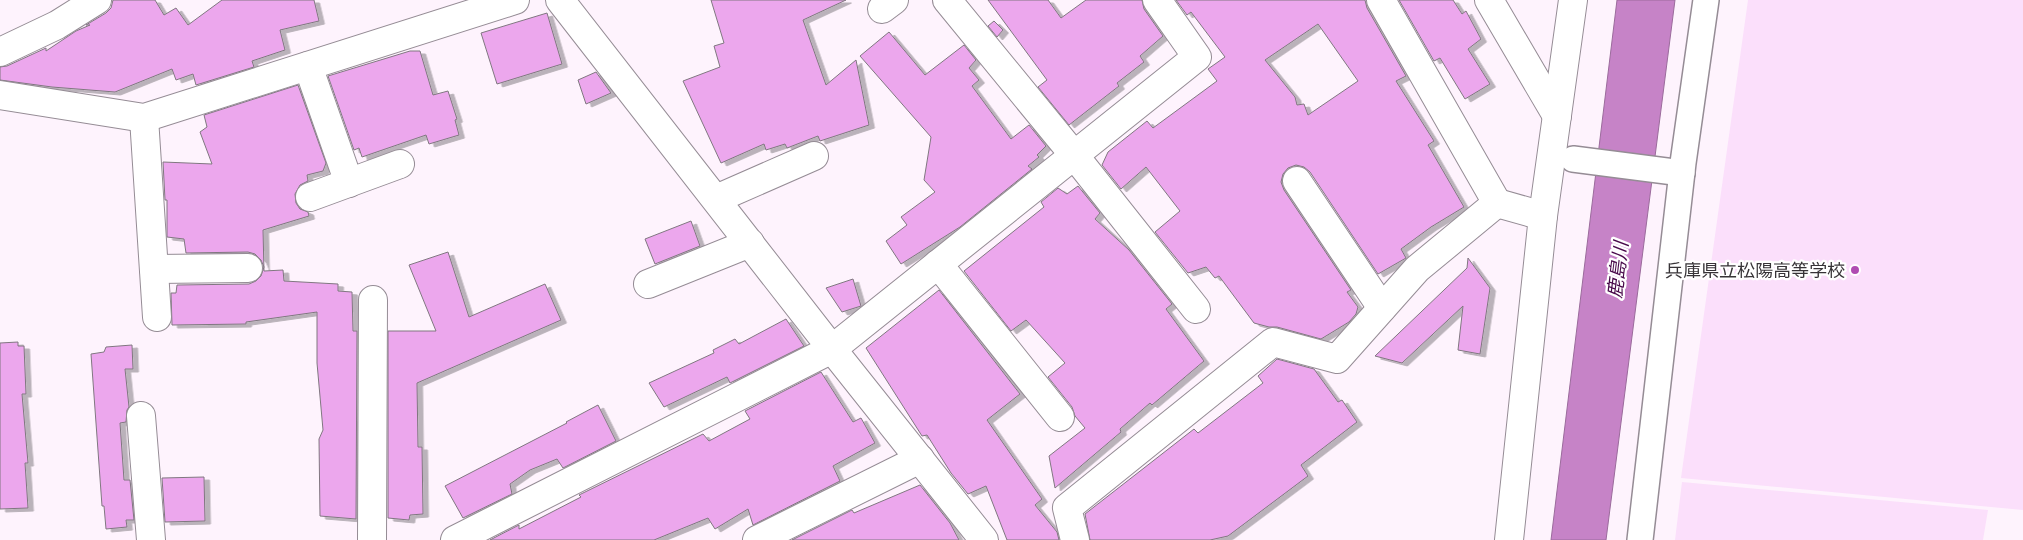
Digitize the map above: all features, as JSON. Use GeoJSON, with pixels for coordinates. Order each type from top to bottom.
{"type":"FeatureCollection","features":[{"type":"Feature","properties":{"kind":"street"},"geometry":{"type":"LineString","coordinates":[[0,52],[57,25],[96,0]]}},
{"type":"Feature","properties":{"kind":"street"},"geometry":{"type":"LineString","coordinates":[[0,95],[144,118],[515,0]]}},
{"type":"Feature","properties":{"kind":"street"},"geometry":{"type":"LineString","coordinates":[[560,0],[832,349],[984,540]]}},
{"type":"Feature","properties":{"kind":"street"},"geometry":{"type":"LineString","coordinates":[[948,0],[1196,309]]}},
{"type":"Feature","properties":{"kind":"street"},"geometry":{"type":"LineString","coordinates":[[455,540],[832,349],[1196,57],[1157,0]]}},
{"type":"Feature","properties":{"kind":"street"},"geometry":{"type":"LineString","coordinates":[[1381,0],[1497,203],[1543,216]]}},
{"type":"Feature","properties":{"kind":"street"},"geometry":{"type":"LineString","coordinates":[[1489,0],[1557,116]]}},
{"type":"Feature","properties":{"kind":"street"},"geometry":{"type":"LineString","coordinates":[[1509,540],[1543,216],[1573,0]]}},
{"type":"Feature","properties":{"kind":"street"},"geometry":{"type":"LineString","coordinates":[[1640,540],[1682,173],[1706,0]]}},
{"type":"Feature","properties":{"kind":"street"},"geometry":{"type":"LineString","coordinates":[[308,66],[349,183]]}},
{"type":"Feature","properties":{"kind":"street"},"geometry":{"type":"LineString","coordinates":[[144,118],[157,317]]}},
{"type":"Feature","properties":{"kind":"street"},"geometry":{"type":"LineString","coordinates":[[716,199],[814,156]]}},
{"type":"Feature","properties":{"kind":"street"},"geometry":{"type":"LineString","coordinates":[[1573,159],[1682,173]]}},
{"type":"Feature","properties":{"kind":"street"},"geometry":{"type":"LineString","coordinates":[[310,198],[400,164]]}},
{"type":"Feature","properties":{"kind":"street"},"geometry":{"type":"LineString","coordinates":[[1296,181],[1382,308]]}},
{"type":"Feature","properties":{"kind":"street"},"geometry":{"type":"LineString","coordinates":[[1075,540],[1067,508],[1273,342],[1337,358],[1416,269],[1497,203]]}},
{"type":"Feature","properties":{"kind":"street"},"geometry":{"type":"LineString","coordinates":[[648,284],[750,243]]}},
{"type":"Feature","properties":{"kind":"street"},"geometry":{"type":"LineString","coordinates":[[938,264],[1060,417]]}},
{"type":"Feature","properties":{"kind":"street"},"geometry":{"type":"LineString","coordinates":[[154,269],[248,268]]}},
{"type":"Feature","properties":{"kind":"street"},"geometry":{"type":"LineString","coordinates":[[372,540],[373,300]]}},
{"type":"Feature","properties":{"kind":"street"},"geometry":{"type":"LineString","coordinates":[[141,416],[151,540]]}},
{"type":"Feature","properties":{"kind":"street"},"geometry":{"type":"LineString","coordinates":[[757,540],[920,459]]}},
{"type":"Feature","properties":{"kind":"shaded area","name":"兵庫県立松陽高等学校"},"geometry":{"type":"Polygon","coordinates":[[[1748,0],[2023,0],[2023,510],[1681,478],[1748,0]]]}},
{"type":"Feature","properties":{"kind":"shaded area"},"geometry":{"type":"Polygon","coordinates":[[[1682,482],[1988,510],[1983,540],[1675,540],[1682,482]]]}},
{"type":"Feature","properties":{"kind":"water","name":"鹿島川"},"geometry":{"type":"Polygon","coordinates":[[[1617,0],[1675,0],[1606,540],[1551,540],[1617,0]]]}},
{"type":"Feature","properties":{"kind":"building"},"geometry":{"type":"Polygon","coordinates":[[[113,0],[155,0],[164,15],[176,8],[188,25],[222,0],[314,0],[319,21],[280,30],[285,50],[252,61],[254,67],[196,85],[193,74],[176,80],[172,69],[115,92],[52,87],[0,80],[0,67],[7,66],[46,48],[46,51],[76,31],[90,25],[86,25],[106,13],[111,8],[113,0]]]}},
{"type":"Feature","properties":{"kind":"building"},"geometry":{"type":"Polygon","coordinates":[[[711,0],[846,0],[803,20],[826,85],[856,60],[869,125],[820,141],[818,136],[787,148],[785,144],[766,150],[764,144],[721,163],[683,81],[720,67],[714,46],[724,43],[711,0]]]}},
{"type":"Feature","properties":{"kind":"building"},"geometry":{"type":"Polygon","coordinates":[[[988,0],[1048,0],[1061,18],[1086,0],[1142,0],[1144,9],[1163,36],[1140,56],[1144,62],[1117,83],[1119,86],[1069,125],[1038,87],[1047,80],[988,0]]]}},
{"type":"Feature","properties":{"kind":"building"},"geometry":{"type":"Polygon","coordinates":[[[1176,0],[1365,0],[1367,8],[1406,76],[1396,81],[1434,141],[1428,145],[1464,207],[1431,227],[1401,249],[1406,258],[1378,274],[1310,172],[1304,167],[1296,165],[1288,168],[1283,174],[1281,182],[1284,190],[1351,290],[1347,292],[1358,307],[1356,314],[1349,322],[1321,339],[1254,323],[1219,276],[1215,278],[1206,267],[1188,273],[1155,232],[1180,211],[1146,167],[1121,189],[1102,165],[1108,152],[1147,121],[1153,128],[1217,81],[1208,69],[1225,57],[1191,12],[1187,15],[1176,0]],[[1318,24],[1265,60],[1295,97],[1297,105],[1304,104],[1308,115],[1358,81],[1318,24]]]}},
{"type":"Feature","properties":{"kind":"building"},"geometry":{"type":"Polygon","coordinates":[[[1399,0],[1453,0],[1462,14],[1466,11],[1481,39],[1468,49],[1490,84],[1465,99],[1440,58],[1434,61],[1399,0]]]}},
{"type":"Feature","properties":{"kind":"building"},"geometry":{"type":"Polygon","coordinates":[[[547,13],[562,64],[497,84],[481,33],[547,13]]]}},
{"type":"Feature","properties":{"kind":"building"},"geometry":{"type":"Polygon","coordinates":[[[994,21],[1003,30],[997,37],[988,26],[994,21]]]}},
{"type":"Feature","properties":{"kind":"building"},"geometry":{"type":"Polygon","coordinates":[[[889,32],[925,75],[964,45],[976,60],[969,68],[979,80],[972,86],[1011,139],[1029,125],[1046,146],[1037,155],[1039,157],[1028,166],[1032,169],[960,227],[901,264],[886,241],[907,225],[901,217],[935,192],[924,180],[931,137],[860,56],[889,32]]]}},
{"type":"Feature","properties":{"kind":"building"},"geometry":{"type":"Polygon","coordinates":[[[410,51],[420,51],[433,95],[448,91],[457,119],[455,120],[459,135],[429,144],[426,135],[362,157],[359,148],[354,150],[328,76],[410,51]]]}},
{"type":"Feature","properties":{"kind":"building"},"geometry":{"type":"Polygon","coordinates":[[[596,72],[611,93],[586,104],[578,80],[596,72]]]}},
{"type":"Feature","properties":{"kind":"building"},"geometry":{"type":"Polygon","coordinates":[[[298,85],[326,163],[323,171],[307,175],[308,181],[300,185],[295,194],[296,203],[300,209],[308,212],[309,216],[263,230],[264,267],[261,260],[255,254],[248,252],[186,253],[184,239],[167,237],[167,200],[165,200],[163,162],[212,164],[200,132],[207,127],[204,115],[298,85]]]}},
{"type":"Feature","properties":{"kind":"building"},"geometry":{"type":"Polygon","coordinates":[[[1078,186],[1100,213],[1095,219],[1129,250],[1172,304],[1166,309],[1204,361],[1152,405],[1150,403],[1120,429],[1121,432],[1055,488],[1049,456],[1085,428],[1075,416],[1072,407],[1048,377],[1065,363],[1026,320],[1011,331],[964,271],[1044,207],[1041,202],[1058,188],[1067,194],[1078,186]]]}},
{"type":"Feature","properties":{"kind":"building"},"geometry":{"type":"Polygon","coordinates":[[[691,221],[700,246],[655,264],[645,239],[691,221]]]}},
{"type":"Feature","properties":{"kind":"building"},"geometry":{"type":"Polygon","coordinates":[[[448,252],[469,317],[545,284],[561,320],[417,383],[418,447],[422,447],[423,514],[410,515],[409,520],[388,518],[388,331],[436,331],[409,265],[448,252]]]}},
{"type":"Feature","properties":{"kind":"building"},"geometry":{"type":"Polygon","coordinates":[[[1468,258],[1490,288],[1480,354],[1458,350],[1463,306],[1402,363],[1375,356],[1467,268],[1468,258]]]}},
{"type":"Feature","properties":{"kind":"building"},"geometry":{"type":"Polygon","coordinates":[[[264,267],[264,271],[283,270],[284,281],[338,284],[338,291],[352,292],[353,331],[357,331],[356,519],[320,516],[319,439],[323,430],[317,363],[317,312],[246,322],[246,324],[172,325],[171,293],[176,293],[177,285],[249,284],[261,276],[264,267]]]}},
{"type":"Feature","properties":{"kind":"building"},"geometry":{"type":"Polygon","coordinates":[[[853,279],[861,306],[842,312],[826,288],[853,279]]]}},
{"type":"Feature","properties":{"kind":"building"},"geometry":{"type":"Polygon","coordinates":[[[939,290],[1020,394],[987,420],[1042,499],[1035,505],[1057,532],[1059,540],[1007,540],[986,486],[968,494],[951,473],[927,435],[922,436],[866,348],[939,290]]]}},
{"type":"Feature","properties":{"kind":"building"},"geometry":{"type":"Polygon","coordinates":[[[786,319],[804,346],[730,383],[727,377],[664,407],[649,383],[714,353],[713,350],[735,339],[739,344],[786,319]]]}},
{"type":"Feature","properties":{"kind":"building"},"geometry":{"type":"Polygon","coordinates":[[[18,342],[18,346],[24,346],[26,394],[22,394],[28,463],[25,463],[28,508],[0,509],[0,343],[18,342]]]}},
{"type":"Feature","properties":{"kind":"building"},"geometry":{"type":"Polygon","coordinates":[[[132,345],[133,369],[125,369],[129,407],[126,422],[120,423],[124,480],[130,480],[134,520],[126,520],[127,527],[106,529],[104,506],[102,506],[91,354],[104,352],[106,347],[132,345]]]}},
{"type":"Feature","properties":{"kind":"building"},"geometry":{"type":"Polygon","coordinates":[[[1277,359],[1314,369],[1338,402],[1342,400],[1357,422],[1301,465],[1308,476],[1228,536],[1210,540],[1090,540],[1085,514],[1194,429],[1198,433],[1263,383],[1258,376],[1277,359]]]}},
{"type":"Feature","properties":{"kind":"building"},"geometry":{"type":"Polygon","coordinates":[[[821,372],[853,422],[861,418],[875,443],[833,466],[840,481],[753,525],[748,509],[715,529],[708,518],[654,540],[490,540],[519,525],[519,529],[581,497],[579,495],[703,434],[709,441],[750,419],[745,411],[821,372]]]}},
{"type":"Feature","properties":{"kind":"building"},"geometry":{"type":"Polygon","coordinates":[[[598,405],[616,441],[563,468],[557,459],[530,470],[510,484],[512,494],[463,518],[445,486],[598,405]]]}},
{"type":"Feature","properties":{"kind":"building"},"geometry":{"type":"Polygon","coordinates":[[[204,477],[205,521],[165,522],[162,478],[204,477]]]}},
{"type":"Feature","properties":{"kind":"building"},"geometry":{"type":"Polygon","coordinates":[[[920,485],[950,523],[959,540],[792,540],[852,510],[854,513],[920,485]]]}},
{"type":"Feature","properties":{"kind":"place","name":"兵庫県立松陽高等学校"},"geometry":{"type":"Point","coordinates":[1855,270]}}]}
